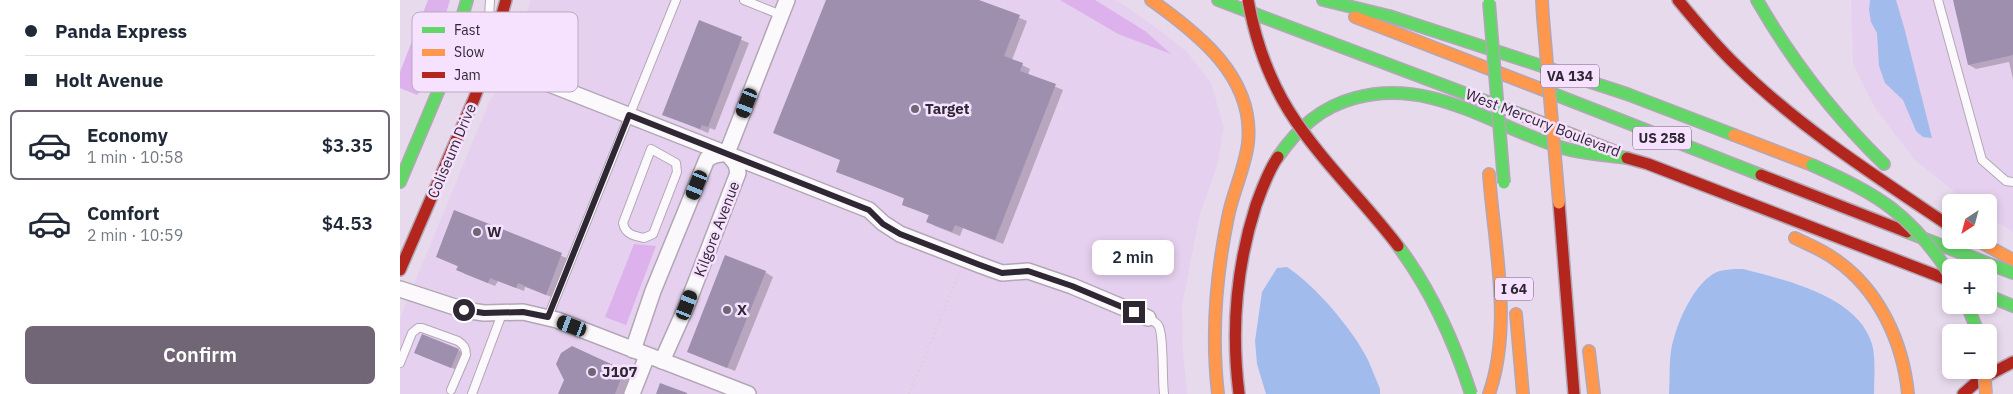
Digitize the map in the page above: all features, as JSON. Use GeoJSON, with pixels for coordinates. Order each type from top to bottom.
{"type":"FeatureCollection","features":[{"type":"Feature","properties":{"kind":"main road"},"geometry":{"type":"LineString","coordinates":[[1151,0],[1193,31],[1214,51],[1230,72],[1245,107],[1248,132],[1246,157],[1229,214],[1220,256],[1216,295],[1215,374],[1218,394]]}},
{"type":"Feature","properties":{"kind":"main road","name":"West Mercury Boulevard"},"geometry":{"type":"LineString","coordinates":[[1218,0],[1490,102],[1942,278]]}},
{"type":"Feature","properties":{"kind":"main road"},"geometry":{"type":"LineString","coordinates":[[1248,0],[1263,57],[1272,80],[1299,125],[1369,208],[1404,256],[1450,336],[1471,394]]}},
{"type":"Feature","properties":{"kind":"main road","name":"West Mercury Boulevard"},"geometry":{"type":"LineString","coordinates":[[1311,0],[2013,273]]}},
{"type":"Feature","properties":{"kind":"main road","name":"VA 134"},"geometry":{"type":"LineString","coordinates":[[1323,0],[1389,16],[1627,94],[1812,164],[1873,195],[1905,218],[1942,262]]}},
{"type":"Feature","properties":{"kind":"main road"},"geometry":{"type":"LineString","coordinates":[[1542,0],[1560,203],[1574,394]]}},
{"type":"Feature","properties":{"kind":"main road"},"geometry":{"type":"LineString","coordinates":[[1678,0],[1689,16],[1764,92],[1854,159],[1942,220]]}},
{"type":"Feature","properties":{"kind":"main road"},"geometry":{"type":"LineString","coordinates":[[1757,0],[1782,43],[1815,89],[1866,147],[1892,172]]}},
{"type":"Feature","properties":{"kind":"main road"},"geometry":{"type":"LineString","coordinates":[[1489,1],[1505,188]]}},
{"type":"Feature","properties":{"kind":"main road"},"geometry":{"type":"LineString","coordinates":[[1476,29],[1484,125]]}},
{"type":"Feature","properties":{"kind":"main road"},"geometry":{"type":"LineString","coordinates":[[400,182],[438,92]]}},
{"type":"Feature","properties":{"kind":"main road","name":"Coliseum Drive"},"geometry":{"type":"LineString","coordinates":[[400,270],[477,92]]}},
{"type":"Feature","properties":{"kind":"main road"},"geometry":{"type":"LineString","coordinates":[[1239,394],[1234,370],[1234,334],[1238,291],[1250,228],[1267,176],[1276,158],[1293,135],[1322,112],[1342,102],[1365,96],[1392,92],[1412,93],[1436,98],[1564,149],[1637,160]]}},
{"type":"Feature","properties":{"kind":"main road"},"geometry":{"type":"LineString","coordinates":[[1488,169],[1500,298],[1500,356],[1489,394]]}},
{"type":"Feature","properties":{"kind":"main road"},"geometry":{"type":"LineString","coordinates":[[1905,182],[1942,209]]}},
{"type":"Feature","properties":{"kind":"main road"},"geometry":{"type":"LineString","coordinates":[[1714,190],[1762,221]]}},
{"type":"Feature","properties":{"kind":"main road"},"geometry":{"type":"LineString","coordinates":[[1786,234],[1820,249],[1840,263],[1878,304],[1890,325],[1903,360],[1908,394]]}},
{"type":"Feature","properties":{"kind":"main road"},"geometry":{"type":"LineString","coordinates":[[1994,249],[2013,260]]}},
{"type":"Feature","properties":{"kind":"main road"},"geometry":{"type":"LineString","coordinates":[[1566,279],[1581,321]]}},
{"type":"Feature","properties":{"kind":"main road"},"geometry":{"type":"LineString","coordinates":[[1997,292],[2013,295]]}},
{"type":"Feature","properties":{"kind":"main road","name":"I 64"},"geometry":{"type":"LineString","coordinates":[[1514,298],[1523,394]]}},
{"type":"Feature","properties":{"kind":"main road"},"geometry":{"type":"LineString","coordinates":[[1997,299],[2013,306]]}},
{"type":"Feature","properties":{"kind":"main road"},"geometry":{"type":"LineString","coordinates":[[1587,338],[1594,394]]}},
{"type":"Feature","properties":{"kind":"main road"},"geometry":{"type":"LineString","coordinates":[[1963,394],[1979,380],[2013,362]]}},
{"type":"Feature","properties":{"kind":"main road"},"geometry":{"type":"LineString","coordinates":[[1985,379],[1986,394]]}},
{"type":"Feature","properties":{"kind":"street"},"geometry":{"type":"LineString","coordinates":[[727,153],[787,0]]}},
{"type":"Feature","properties":{"kind":"street"},"geometry":{"type":"LineString","coordinates":[[570,92],[869,210],[892,230],[965,259],[1002,273],[1028,271],[1072,286],[1148,318]]}},
{"type":"Feature","properties":{"kind":"street"},"geometry":{"type":"LineString","coordinates":[[632,394],[653,291],[707,159],[715,155],[727,153]]}},
{"type":"Feature","properties":{"kind":"street","name":"Kilgore Avenue"},"geometry":{"type":"LineString","coordinates":[[662,361],[687,305],[738,173],[736,164],[727,153]]}},
{"type":"Feature","properties":{"kind":"street"},"geometry":{"type":"LineString","coordinates":[[400,289],[464,310],[484,313],[503,311],[523,312],[548,317],[748,394]]}},
{"type":"Feature","properties":{"kind":"lane"},"geometry":{"type":"LineString","coordinates":[[548,317],[676,0]]}},
{"type":"Feature","properties":{"kind":"lane"},"geometry":{"type":"LineString","coordinates":[[744,0],[781,15]]}},
{"type":"Feature","properties":{"kind":"lane"},"geometry":{"type":"LineString","coordinates":[[1938,0],[1982,160],[2006,181],[2013,182]]}},
{"type":"Feature","properties":{"kind":"lane"},"geometry":{"type":"LineString","coordinates":[[474,99],[475,92]]}},
{"type":"Feature","properties":{"kind":"lane"},"geometry":{"type":"LineString","coordinates":[[651,148],[676,163],[678,172],[653,234],[644,238],[627,233],[622,223],[651,148]]}},
{"type":"Feature","properties":{"kind":"lane"},"geometry":{"type":"LineString","coordinates":[[472,394],[503,311]]}},
{"type":"Feature","properties":{"kind":"lane"},"geometry":{"type":"LineString","coordinates":[[1148,318],[1158,325],[1162,334],[1162,382],[1164,394]]}},
{"type":"Feature","properties":{"kind":"lane"},"geometry":{"type":"LineString","coordinates":[[400,363],[412,333],[418,328],[458,341],[464,345],[466,355],[451,390]]}},
{"type":"Feature","properties":{"kind":"path"},"geometry":{"type":"LineString","coordinates":[[909,394],[965,259]]}},
{"type":"Feature","properties":{"kind":"shaded area"},"geometry":{"type":"Polygon","coordinates":[[[428,0],[450,0],[446,12],[423,12],[428,0]]]}},
{"type":"Feature","properties":{"kind":"shaded area"},"geometry":{"type":"Polygon","coordinates":[[[531,0],[1115,0],[1119,2],[1161,31],[1187,52],[1211,83],[1224,127],[1217,166],[1200,214],[1182,306],[1183,351],[1187,394],[400,394],[400,318],[489,102],[496,92],[578,92],[578,12],[527,12],[531,0]]]}},
{"type":"Feature","properties":{"kind":"shaded area"},"geometry":{"type":"Polygon","coordinates":[[[1060,0],[1095,0],[1145,31],[1171,54],[1118,34],[1060,0]]]}},
{"type":"Feature","properties":{"kind":"shaded area"},"geometry":{"type":"Polygon","coordinates":[[[1851,0],[2013,0],[2013,232],[1998,223],[1998,194],[1957,194],[1915,160],[1875,108],[1853,64],[1851,0]]]}},
{"type":"Feature","properties":{"kind":"shaded area"},"geometry":{"type":"Polygon","coordinates":[[[412,41],[412,92],[420,92],[417,95],[400,88],[400,72],[412,41]]]}},
{"type":"Feature","properties":{"kind":"shaded area"},"geometry":{"type":"Polygon","coordinates":[[[634,244],[656,246],[626,325],[605,317],[634,244]]]}},
{"type":"Feature","properties":{"kind":"water"},"geometry":{"type":"Polygon","coordinates":[[[1870,0],[1896,0],[1932,138],[1923,137],[1916,131],[1903,100],[1885,83],[1879,66],[1877,33],[1871,22],[1870,0]]]}},
{"type":"Feature","properties":{"kind":"water"},"geometry":{"type":"Polygon","coordinates":[[[1287,267],[1321,296],[1353,335],[1368,360],[1380,389],[1380,394],[1266,394],[1257,364],[1255,341],[1262,292],[1277,268],[1287,267]]]}},
{"type":"Feature","properties":{"kind":"water"},"geometry":{"type":"Polygon","coordinates":[[[1743,269],[1799,285],[1836,302],[1852,314],[1864,327],[1872,344],[1874,394],[1669,394],[1670,356],[1673,341],[1680,320],[1691,298],[1705,280],[1716,272],[1743,269]]]}},
{"type":"Feature","properties":{"kind":"building","name":"Target"},"geometry":{"type":"Polygon","coordinates":[[[826,0],[979,0],[1020,15],[1004,56],[1023,63],[1020,71],[1056,84],[995,240],[955,225],[952,232],[926,222],[929,215],[902,205],[904,198],[836,172],[840,160],[773,133],[826,0]]]}},
{"type":"Feature","properties":{"kind":"building"},"geometry":{"type":"Polygon","coordinates":[[[1953,0],[2013,0],[2013,55],[1968,65],[1953,0]]]}},
{"type":"Feature","properties":{"kind":"building"},"geometry":{"type":"Polygon","coordinates":[[[699,20],[742,37],[708,127],[702,125],[700,129],[662,115],[699,20]]]}},
{"type":"Feature","properties":{"kind":"building","name":"W"},"geometry":{"type":"Polygon","coordinates":[[[454,210],[562,253],[546,295],[518,283],[516,288],[490,278],[488,283],[456,270],[458,266],[436,257],[454,210]]]}},
{"type":"Feature","properties":{"kind":"building","name":"X"},"geometry":{"type":"Polygon","coordinates":[[[725,255],[766,271],[727,368],[687,352],[725,255]]]}},
{"type":"Feature","properties":{"kind":"building"},"geometry":{"type":"Polygon","coordinates":[[[422,334],[459,349],[451,368],[414,353],[422,334]]]}},
{"type":"Feature","properties":{"kind":"building","name":"J107"},"geometry":{"type":"Polygon","coordinates":[[[572,346],[624,370],[615,394],[558,394],[564,380],[556,364],[561,353],[572,346]]]}},
{"type":"Feature","properties":{"kind":"building"},"geometry":{"type":"Polygon","coordinates":[[[660,383],[687,393],[687,394],[656,394],[660,383]]]}},
{"type":"Feature","properties":{"kind":"traffic: fast"},"geometry":{"type":"LineString","coordinates":[[464,12],[467,0]]}},
{"type":"Feature","properties":{"kind":"traffic: fast"},"geometry":{"type":"LineString","coordinates":[[1218,0],[1530,118]]}},
{"type":"Feature","properties":{"kind":"traffic: fast"},"geometry":{"type":"LineString","coordinates":[[1323,0],[1389,16],[1627,94],[1734,135]]}},
{"type":"Feature","properties":{"kind":"traffic: fast"},"geometry":{"type":"LineString","coordinates":[[1757,0],[1799,66],[1831,107],[1884,164]]}},
{"type":"Feature","properties":{"kind":"traffic: fast"},"geometry":{"type":"LineString","coordinates":[[1489,2],[1504,183]]}},
{"type":"Feature","properties":{"kind":"traffic: fast"},"geometry":{"type":"LineString","coordinates":[[1541,89],[1761,175]]}},
{"type":"Feature","properties":{"kind":"traffic: fast"},"geometry":{"type":"LineString","coordinates":[[400,182],[438,92]]}},
{"type":"Feature","properties":{"kind":"traffic: fast"},"geometry":{"type":"LineString","coordinates":[[1278,157],[1302,128],[1321,113],[1355,98],[1383,93],[1410,94],[1436,99],[1462,107],[1563,148],[1627,158]]}},
{"type":"Feature","properties":{"kind":"traffic: fast"},"geometry":{"type":"LineString","coordinates":[[1812,165],[1856,186],[1891,208],[1921,236],[1942,263]]}},
{"type":"Feature","properties":{"kind":"traffic: fast"},"geometry":{"type":"LineString","coordinates":[[1907,232],[2013,273]]}},
{"type":"Feature","properties":{"kind":"traffic: fast"},"geometry":{"type":"LineString","coordinates":[[1398,246],[1431,298],[1449,335],[1471,394]]}},
{"type":"Feature","properties":{"kind":"traffic: fast"},"geometry":{"type":"LineString","coordinates":[[1997,299],[2013,306]]}},
{"type":"Feature","properties":{"kind":"traffic: fast"},"geometry":{"type":"LineString","coordinates":[[1971,314],[1975,324]]}},
{"type":"Feature","properties":{"kind":"traffic: slow"},"geometry":{"type":"LineString","coordinates":[[1151,0],[1205,43],[1220,60],[1233,78],[1243,98],[1248,120],[1248,143],[1242,171],[1228,217],[1220,261],[1215,327],[1218,394]]}},
{"type":"Feature","properties":{"kind":"traffic: slow"},"geometry":{"type":"LineString","coordinates":[[1542,0],[1543,17]]}},
{"type":"Feature","properties":{"kind":"traffic: slow"},"geometry":{"type":"LineString","coordinates":[[1355,17],[1541,89]]}},
{"type":"Feature","properties":{"kind":"traffic: slow"},"geometry":{"type":"LineString","coordinates":[[1543,17],[1559,203]]}},
{"type":"Feature","properties":{"kind":"traffic: slow"},"geometry":{"type":"LineString","coordinates":[[1530,118],[1614,151]]}},
{"type":"Feature","properties":{"kind":"traffic: slow"},"geometry":{"type":"LineString","coordinates":[[1734,135],[1812,165]]}},
{"type":"Feature","properties":{"kind":"traffic: slow"},"geometry":{"type":"LineString","coordinates":[[1489,174],[1498,257],[1501,313],[1500,341],[1496,368],[1489,394]]}},
{"type":"Feature","properties":{"kind":"traffic: slow"},"geometry":{"type":"LineString","coordinates":[[1795,238],[1821,250],[1836,260],[1865,286],[1886,319],[1894,337],[1901,355],[1908,394]]}},
{"type":"Feature","properties":{"kind":"traffic: slow"},"geometry":{"type":"LineString","coordinates":[[1993,249],[2013,260]]}},
{"type":"Feature","properties":{"kind":"traffic: slow"},"geometry":{"type":"LineString","coordinates":[[1516,314],[1523,394]]}},
{"type":"Feature","properties":{"kind":"traffic: slow"},"geometry":{"type":"LineString","coordinates":[[1589,351],[1594,394]]}},
{"type":"Feature","properties":{"kind":"traffic: slow"},"geometry":{"type":"LineString","coordinates":[[1985,379],[1986,394]]}},
{"type":"Feature","properties":{"kind":"traffic: jam"},"geometry":{"type":"LineString","coordinates":[[503,12],[506,0]]}},
{"type":"Feature","properties":{"kind":"traffic: jam"},"geometry":{"type":"LineString","coordinates":[[1248,0],[1254,29],[1263,57],[1281,98],[1314,146],[1398,246]]}},
{"type":"Feature","properties":{"kind":"traffic: jam"},"geometry":{"type":"LineString","coordinates":[[1678,0],[1728,57],[1786,110],[1840,151],[1942,221]]}},
{"type":"Feature","properties":{"kind":"traffic: jam"},"geometry":{"type":"LineString","coordinates":[[400,270],[477,92]]}},
{"type":"Feature","properties":{"kind":"traffic: jam"},"geometry":{"type":"LineString","coordinates":[[1239,394],[1235,346],[1240,275],[1249,228],[1256,205],[1268,174],[1278,157]]}},
{"type":"Feature","properties":{"kind":"traffic: jam"},"geometry":{"type":"LineString","coordinates":[[1627,158],[1648,164],[1942,278]]}},
{"type":"Feature","properties":{"kind":"traffic: jam"},"geometry":{"type":"LineString","coordinates":[[1761,175],[1907,232]]}},
{"type":"Feature","properties":{"kind":"traffic: jam"},"geometry":{"type":"LineString","coordinates":[[1559,203],[1574,394]]}},
{"type":"Feature","properties":{"kind":"traffic: jam"},"geometry":{"type":"LineString","coordinates":[[1963,394],[1979,380],[2013,362]]}},
{"type":"Feature","properties":{"kind":"place","name":"Target"},"geometry":{"type":"Point","coordinates":[915,109]}},
{"type":"Feature","properties":{"kind":"place","name":"W"},"geometry":{"type":"Point","coordinates":[477,232]}},
{"type":"Feature","properties":{"kind":"place","name":"X"},"geometry":{"type":"Point","coordinates":[727,310]}},
{"type":"Feature","properties":{"kind":"place","name":"J107"},"geometry":{"type":"Point","coordinates":[592,372]}},
{"type":"Feature","properties":{"kind":"route"},"geometry":{"type":"LineString","coordinates":[[464,310],[484,313],[513,311],[548,317],[629,115],[869,210],[883,224],[900,234],[1002,273],[1028,271],[1072,286],[1134,312]]}}]}
